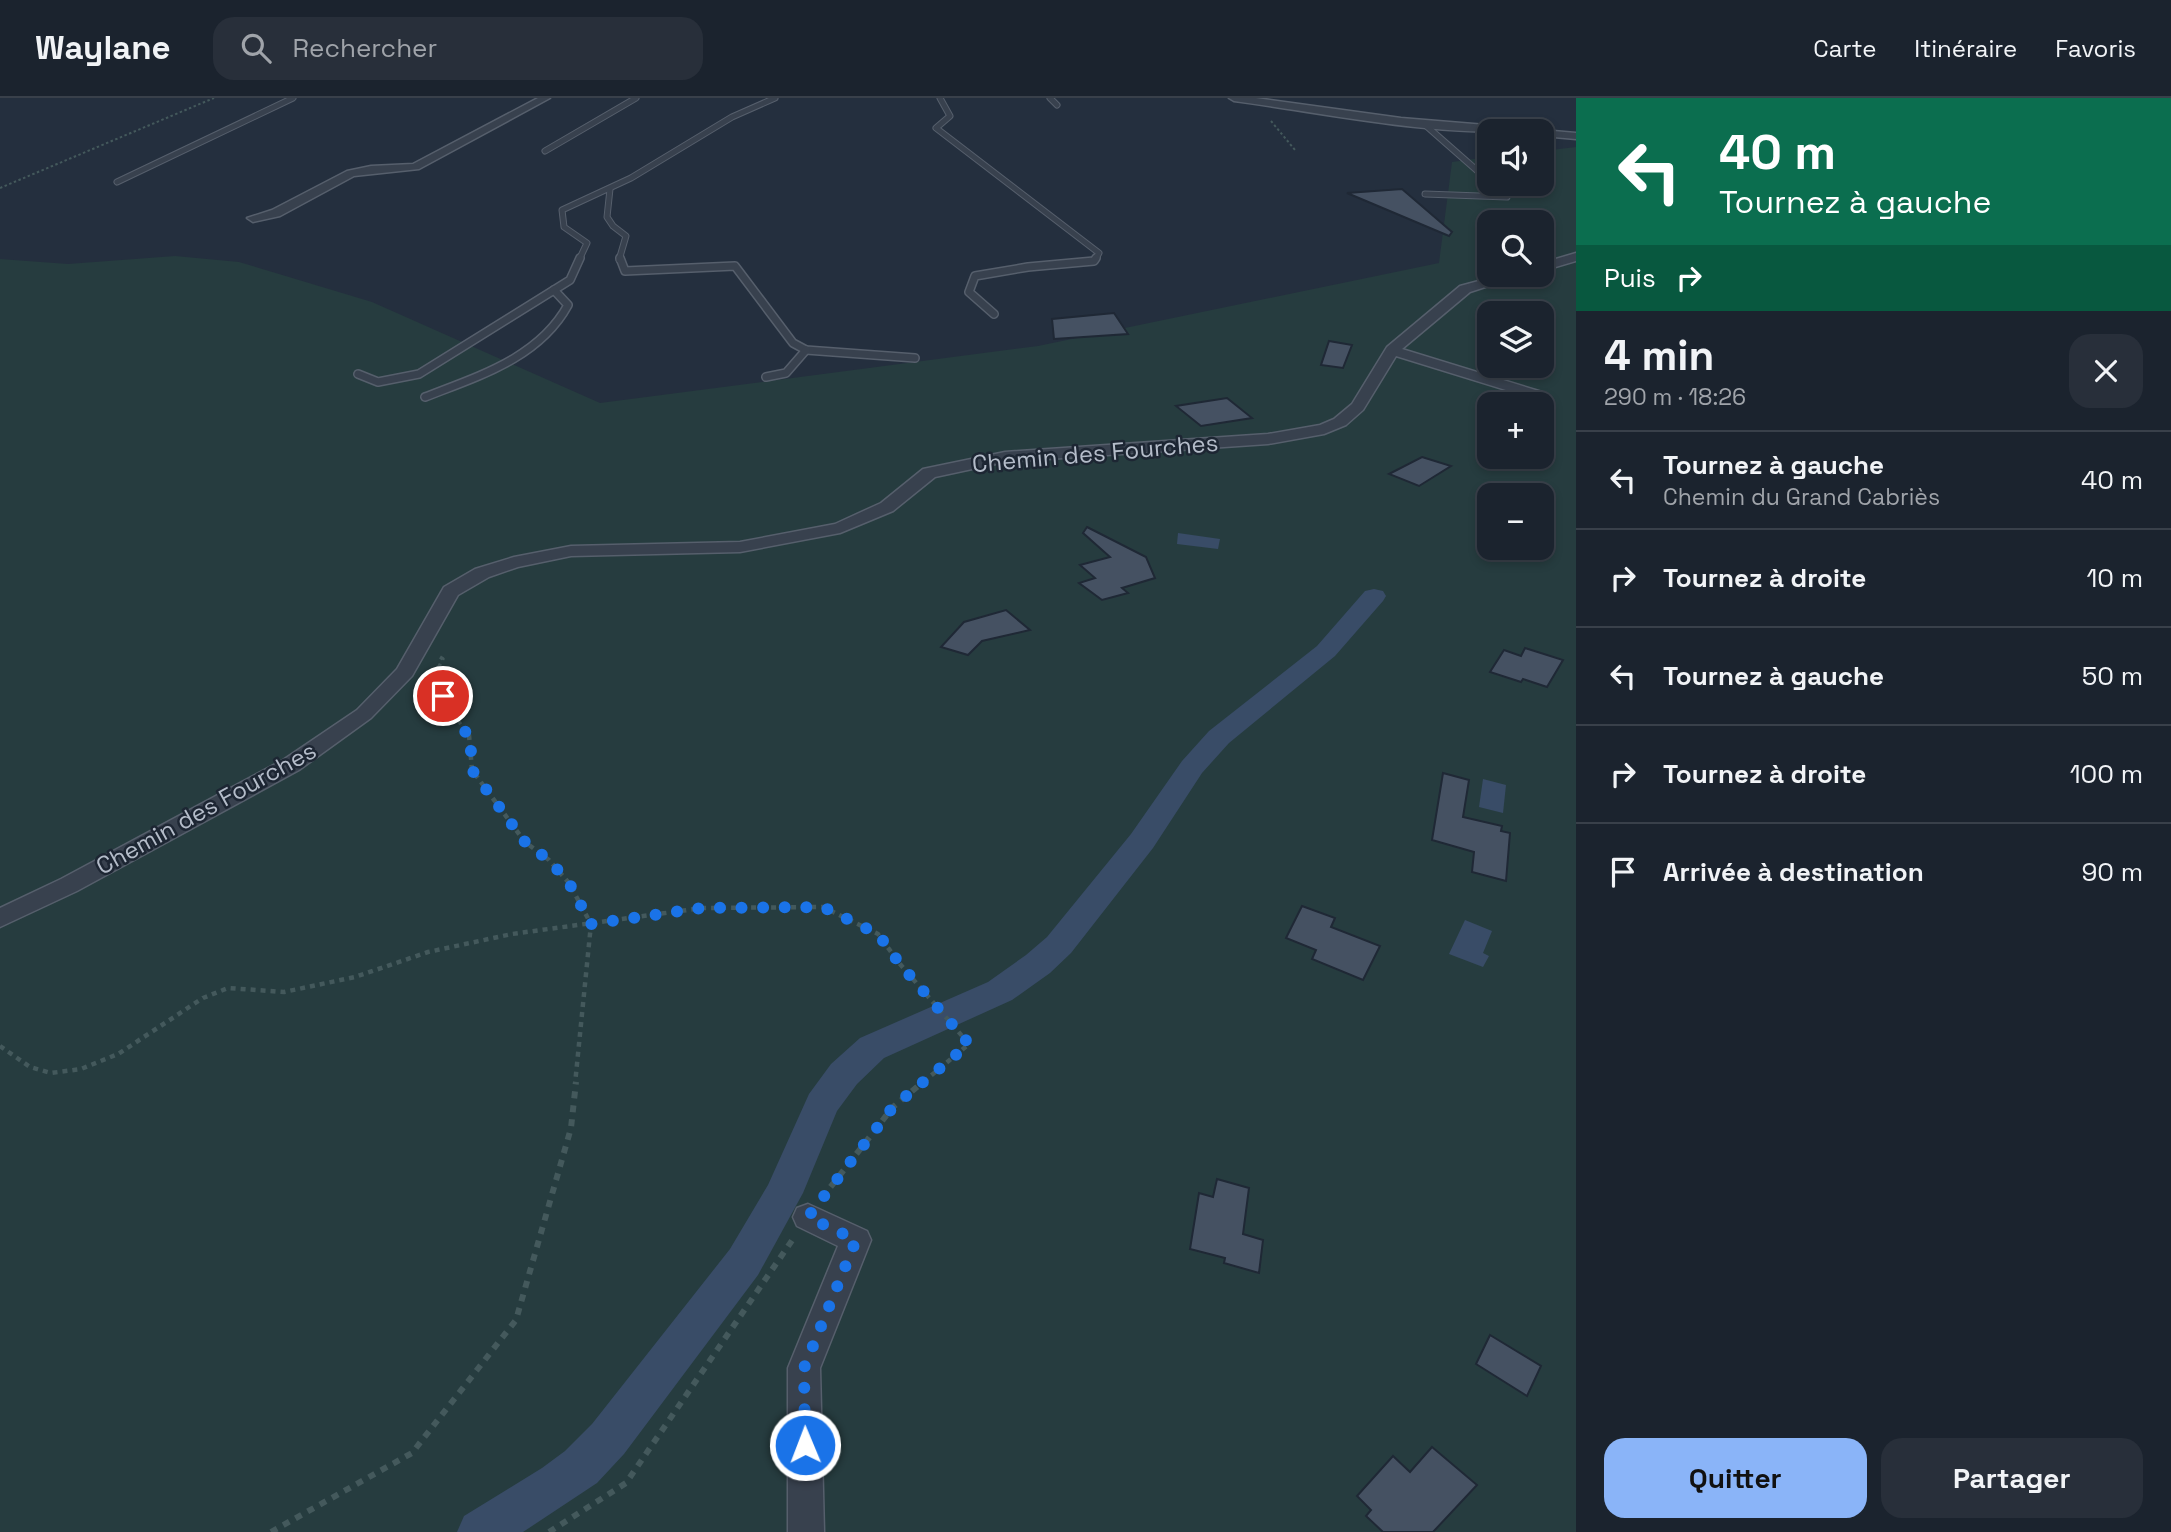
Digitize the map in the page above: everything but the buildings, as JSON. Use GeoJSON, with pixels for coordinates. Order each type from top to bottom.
{"type":"FeatureCollection","features":[{"type":"Feature","properties":{"kind":"street"},"geometry":{"type":"LineString","coordinates":[[253,218],[276,213],[351,173],[415,167],[545,98]]}},
{"type":"Feature","properties":{"kind":"street"},"geometry":{"type":"LineString","coordinates":[[1234,98],[1423,123],[1477,127]]}},
{"type":"Feature","properties":{"kind":"street"},"geometry":{"type":"LineString","coordinates":[[1554,134],[1576,136]]}},
{"type":"Feature","properties":{"kind":"street"},"geometry":{"type":"LineString","coordinates":[[1554,263],[1576,257]]}},
{"type":"Feature","properties":{"kind":"street","name":"Chemin des Fourches"},"geometry":{"type":"LineString","coordinates":[[0,918],[69,885],[291,765],[364,714],[405,673],[451,591],[482,573],[514,562],[571,551],[740,547],[840,528],[887,507],[929,473],[1005,457],[1268,439],[1324,429],[1339,422],[1358,407],[1392,351],[1465,289],[1477,286]]}},
{"type":"Feature","properties":{"kind":"street"},"geometry":{"type":"LineString","coordinates":[[1392,351],[1527,392]]}},
{"type":"Feature","properties":{"kind":"street"},"geometry":{"type":"LineString","coordinates":[[806,1532],[804,1368],[856,1240],[808,1217]]}},
{"type":"Feature","properties":{"kind":"lane"},"geometry":{"type":"LineString","coordinates":[[117,183],[293,98]]}},
{"type":"Feature","properties":{"kind":"lane"},"geometry":{"type":"LineString","coordinates":[[545,151],[636,98]]}},
{"type":"Feature","properties":{"kind":"lane"},"geometry":{"type":"LineString","coordinates":[[358,374],[378,382],[419,374],[570,280],[587,243],[564,227],[562,210],[581,198],[610,189],[748,107],[775,98]]}},
{"type":"Feature","properties":{"kind":"lane"},"geometry":{"type":"LineString","coordinates":[[940,98],[950,116],[936,128],[1099,253],[1094,261],[1028,267],[975,276],[969,292],[994,314]]}},
{"type":"Feature","properties":{"kind":"lane"},"geometry":{"type":"LineString","coordinates":[[1050,98],[1057,105]]}},
{"type":"Feature","properties":{"kind":"lane"},"geometry":{"type":"LineString","coordinates":[[1423,123],[1477,170]]}},
{"type":"Feature","properties":{"kind":"lane"},"geometry":{"type":"LineString","coordinates":[[610,189],[605,215],[610,225],[626,236],[619,260],[625,271],[735,266],[793,343],[806,350],[915,358]]}},
{"type":"Feature","properties":{"kind":"lane"},"geometry":{"type":"LineString","coordinates":[[1424,194],[1477,196]]}},
{"type":"Feature","properties":{"kind":"lane"},"geometry":{"type":"LineString","coordinates":[[1479,196],[1506,196]]}},
{"type":"Feature","properties":{"kind":"lane"},"geometry":{"type":"LineString","coordinates":[[425,397],[490,370],[534,346],[562,323],[568,305],[554,290]]}},
{"type":"Feature","properties":{"kind":"lane"},"geometry":{"type":"LineString","coordinates":[[766,377],[786,373],[806,350]]}},
{"type":"Feature","properties":{"kind":"path"},"geometry":{"type":"LineString","coordinates":[[0,188],[214,98]]}},
{"type":"Feature","properties":{"kind":"path"},"geometry":{"type":"LineString","coordinates":[[271,1532],[412,1453],[516,1320],[571,1128],[591,924],[569,883],[549,860],[525,842],[472,770],[470,735],[458,727],[443,696],[436,672],[443,659],[419,648]]}},
{"type":"Feature","properties":{"kind":"path"},"geometry":{"type":"LineString","coordinates":[[0,1045],[30,1067],[51,1073],[81,1069],[118,1055],[203,998],[228,988],[284,992],[355,977],[428,952],[512,934],[702,908],[823,907],[878,934],[900,964],[969,1044],[893,1107],[808,1217],[625,1483],[549,1532]]}},
{"type":"Feature","properties":{"kind":"green space"},"geometry":{"type":"Polygon","coordinates":[[[1576,147],[1576,1532],[0,1532],[0,259],[68,264],[175,256],[239,262],[372,302],[600,403],[1038,346],[1439,263],[1452,162],[1477,159],[1477,196],[1554,196],[1554,150],[1576,147]]]}},
{"type":"Feature","properties":{"kind":"water"},"geometry":{"type":"Polygon","coordinates":[[[1178,533],[1220,539],[1218,549],[1177,544],[1178,533]]]}},
{"type":"Feature","properties":{"kind":"water"},"geometry":{"type":"Polygon","coordinates":[[[1483,779],[1506,785],[1503,813],[1479,807],[1483,779]]]}},
{"type":"Feature","properties":{"kind":"water"},"geometry":{"type":"Polygon","coordinates":[[[1465,920],[1492,931],[1483,953],[1489,956],[1483,967],[1449,954],[1465,920]]]}},
{"type":"Feature","properties":{"kind":"waterway"},"geometry":{"type":"LineString","coordinates":[[480,1532],[558,1484],[581,1467],[608,1439],[744,1262],[784,1193],[822,1104],[844,1074],[872,1048],[1000,991],[1038,964],[1059,945],[1142,841],[1192,767],[1219,737],[1326,651],[1374,596]]}},
{"type":"Feature","properties":{"kind":"route"},"geometry":{"type":"LineString","coordinates":[[443,696],[458,727],[470,735],[472,770],[525,842],[549,860],[569,883],[591,924],[702,908],[823,907],[878,934],[900,964],[969,1044],[893,1107],[808,1217],[856,1240],[804,1368],[805,1445]]}}]}
